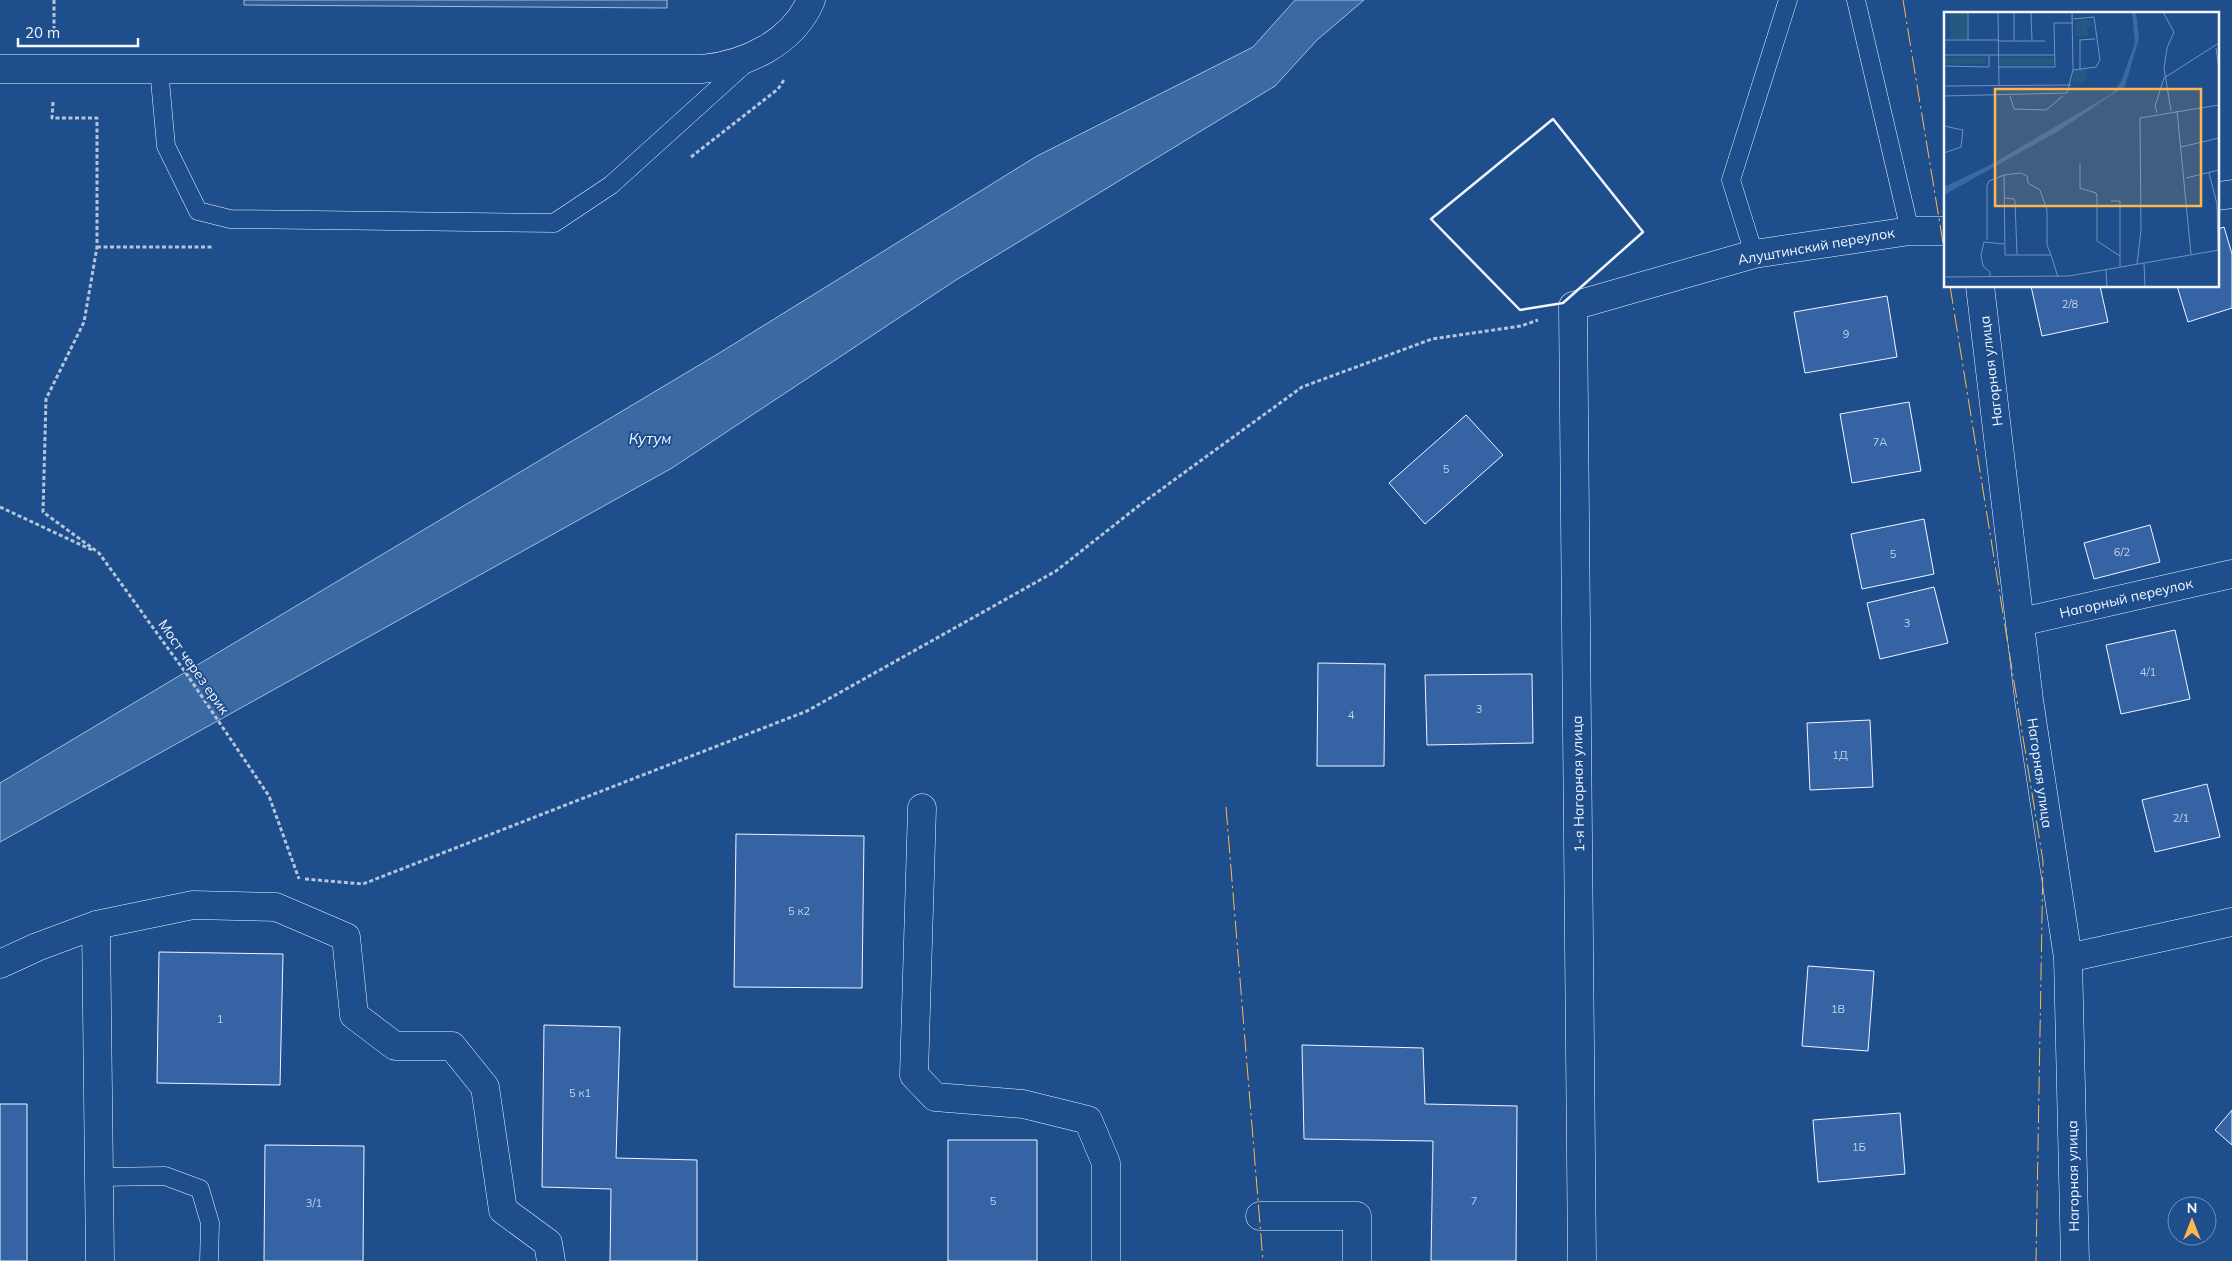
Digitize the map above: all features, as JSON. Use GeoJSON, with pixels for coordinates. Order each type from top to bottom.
{"type":"FeatureCollection","features":[{"type":"Feature","properties":{"kind":"street"},"geometry":{"type":"LineString","coordinates":[[0,69],[702,69],[727,66],[754,56],[777,43],[795,24],[811,0]]}},
{"type":"Feature","properties":{"kind":"street","name":"Алуштинский переулок"},"geometry":{"type":"LineString","coordinates":[[1573,306],[1754,254],[1910,231],[1944,231]]}},
{"type":"Feature","properties":{"kind":"street","name":"Нагорная улица"},"geometry":{"type":"LineString","coordinates":[[1980,288],[2030,700],[2068,958],[2075,1261]]}},
{"type":"Feature","properties":{"kind":"street","name":"1-я Нагорная улица"},"geometry":{"type":"LineString","coordinates":[[1573,306],[1582,1261]]}},
{"type":"Feature","properties":{"kind":"street","name":"Нагорный переулок"},"geometry":{"type":"LineString","coordinates":[[2021,622],[2232,574]]}},
{"type":"Feature","properties":{"kind":"street"},"geometry":{"type":"LineString","coordinates":[[922,808],[914,1075],[935,1096],[1023,1104],[1088,1120],[1106,1163],[1106,1261]]}},
{"type":"Feature","properties":{"kind":"street"},"geometry":{"type":"LineString","coordinates":[[0,964],[96,924],[194,905],[276,907],[346,937],[354,1015],[395,1046],[452,1046],[485,1087],[503,1210],[548,1243],[551,1261]]}},
{"type":"Feature","properties":{"kind":"street"},"geometry":{"type":"LineString","coordinates":[[2068,958],[2232,922]]}},
{"type":"Feature","properties":{"kind":"street"},"geometry":{"type":"LineString","coordinates":[[96,924],[100,1261]]}},
{"type":"Feature","properties":{"kind":"street"},"geometry":{"type":"LineString","coordinates":[[1260,1216],[1357,1216],[1357,1261]]}},
{"type":"Feature","properties":{"kind":"lane"},"geometry":{"type":"LineString","coordinates":[[1754,254],[1731,180],[1788,0]]}},
{"type":"Feature","properties":{"kind":"lane"},"geometry":{"type":"LineString","coordinates":[[1856,0],[1910,231]]}},
{"type":"Feature","properties":{"kind":"lane"},"geometry":{"type":"LineString","coordinates":[[159,69],[166,146],[198,211],[230,219],[554,223],[611,185],[754,56]]}},
{"type":"Feature","properties":{"kind":"lane"},"geometry":{"type":"LineString","coordinates":[[100,1177],[165,1176],[200,1189],[210,1223],[209,1261]]}},
{"type":"Feature","properties":{"kind":"path"},"geometry":{"type":"LineString","coordinates":[[54,0],[52,118],[97,118],[97,246],[84,322],[46,399],[43,512],[99,553]]}},
{"type":"Feature","properties":{"kind":"path","name":"Мост через ерик"},"geometry":{"type":"LineString","coordinates":[[99,553],[188,676],[269,796],[299,879],[363,884],[807,711],[1056,571],[1141,504],[1302,387],[1432,340],[1521,326],[1573,306]]}},
{"type":"Feature","properties":{"kind":"path"},"geometry":{"type":"LineString","coordinates":[[0,507],[99,553]]}},
{"type":"Feature","properties":{"kind":"shaded area"},"geometry":{"type":"Polygon","coordinates":[[[244,0],[667,0],[667,8],[244,5],[244,0]]]}},
{"type":"Feature","properties":{"kind":"water","name":"Кутум"},"geometry":{"type":"Polygon","coordinates":[[[1295,0],[1364,0],[1317,40],[1275,86],[956,280],[672,468],[0,842],[0,783],[721,352],[1037,156],[1253,47],[1295,0]]]}},
{"type":"Feature","properties":{"kind":"building"},"geometry":{"type":"Polygon","coordinates":[[[2224,227],[2232,254],[2232,308],[2188,322],[2178,288],[2220,288],[2220,228],[2224,227]]]}},
{"type":"Feature","properties":{"kind":"building"},"geometry":{"type":"Polygon","coordinates":[[[2031,288],[2100,288],[2108,322],[2042,336],[2031,288]]]}},
{"type":"Feature","properties":{"kind":"building"},"geometry":{"type":"Polygon","coordinates":[[[1887,296],[1897,357],[1805,373],[1794,312],[1887,296]]]}},
{"type":"Feature","properties":{"kind":"building"},"geometry":{"type":"Polygon","coordinates":[[[1909,402],[1921,471],[1852,483],[1840,414],[1909,402]]]}},
{"type":"Feature","properties":{"kind":"building"},"geometry":{"type":"Polygon","coordinates":[[[1466,415],[1503,455],[1425,524],[1389,483],[1466,415]]]}},
{"type":"Feature","properties":{"kind":"building"},"geometry":{"type":"Polygon","coordinates":[[[1924,519],[1934,574],[1862,589],[1851,534],[1924,519]]]}},
{"type":"Feature","properties":{"kind":"building"},"geometry":{"type":"Polygon","coordinates":[[[2150,525],[2160,562],[2094,579],[2084,543],[2150,525]]]}},
{"type":"Feature","properties":{"kind":"building"},"geometry":{"type":"Polygon","coordinates":[[[1934,587],[1948,643],[1880,659],[1867,603],[1934,587]]]}},
{"type":"Feature","properties":{"kind":"building"},"geometry":{"type":"Polygon","coordinates":[[[2175,630],[2190,699],[2121,714],[2106,645],[2175,630]]]}},
{"type":"Feature","properties":{"kind":"building"},"geometry":{"type":"Polygon","coordinates":[[[1318,663],[1385,664],[1384,766],[1317,766],[1318,663]]]}},
{"type":"Feature","properties":{"kind":"building"},"geometry":{"type":"Polygon","coordinates":[[[1532,674],[1533,743],[1427,745],[1425,675],[1532,674]]]}},
{"type":"Feature","properties":{"kind":"building"},"geometry":{"type":"Polygon","coordinates":[[[1870,720],[1873,787],[1810,790],[1807,723],[1870,720]]]}},
{"type":"Feature","properties":{"kind":"building"},"geometry":{"type":"Polygon","coordinates":[[[2207,784],[2220,837],[2155,852],[2142,800],[2207,784]]]}},
{"type":"Feature","properties":{"kind":"building"},"geometry":{"type":"Polygon","coordinates":[[[736,834],[864,836],[862,988],[734,987],[736,834]]]}},
{"type":"Feature","properties":{"kind":"building"},"geometry":{"type":"Polygon","coordinates":[[[159,952],[283,954],[280,1085],[157,1083],[159,952]]]}},
{"type":"Feature","properties":{"kind":"building"},"geometry":{"type":"Polygon","coordinates":[[[1808,966],[1874,971],[1868,1051],[1802,1046],[1808,966]]]}},
{"type":"Feature","properties":{"kind":"building"},"geometry":{"type":"Polygon","coordinates":[[[544,1025],[620,1027],[616,1158],[697,1160],[697,1261],[610,1261],[611,1189],[542,1187],[544,1025]]]}},
{"type":"Feature","properties":{"kind":"building"},"geometry":{"type":"Polygon","coordinates":[[[1302,1045],[1423,1048],[1425,1104],[1517,1106],[1516,1261],[1431,1261],[1433,1141],[1304,1139],[1302,1045]]]}},
{"type":"Feature","properties":{"kind":"building"},"geometry":{"type":"Polygon","coordinates":[[[0,1104],[27,1104],[27,1261],[0,1261],[0,1104]]]}},
{"type":"Feature","properties":{"kind":"building"},"geometry":{"type":"Polygon","coordinates":[[[2232,1110],[2232,1145],[2215,1130],[2232,1110]]]}},
{"type":"Feature","properties":{"kind":"building"},"geometry":{"type":"Polygon","coordinates":[[[1900,1113],[1905,1174],[1818,1182],[1813,1120],[1900,1113]]]}},
{"type":"Feature","properties":{"kind":"building"},"geometry":{"type":"Polygon","coordinates":[[[948,1140],[1037,1140],[1037,1261],[948,1261],[948,1140]]]}},
{"type":"Feature","properties":{"kind":"building"},"geometry":{"type":"Polygon","coordinates":[[[265,1145],[364,1146],[363,1261],[264,1261],[265,1145]]]}},
{"type":"Feature","properties":{"kind":"wall"},"geometry":{"type":"LineString","coordinates":[[1553,119],[1643,232],[1563,303],[1520,310],[1431,219],[1553,119]]}},
{"type":"Feature","properties":{"kind":"power"},"geometry":{"type":"LineString","coordinates":[[1903,0],[1944,249]]}},
{"type":"Feature","properties":{"kind":"power"},"geometry":{"type":"LineString","coordinates":[[1950,288],[2043,861],[2036,1261]]}},
{"type":"Feature","properties":{"kind":"power"},"geometry":{"type":"LineString","coordinates":[[1226,807],[1263,1261]]}}]}
